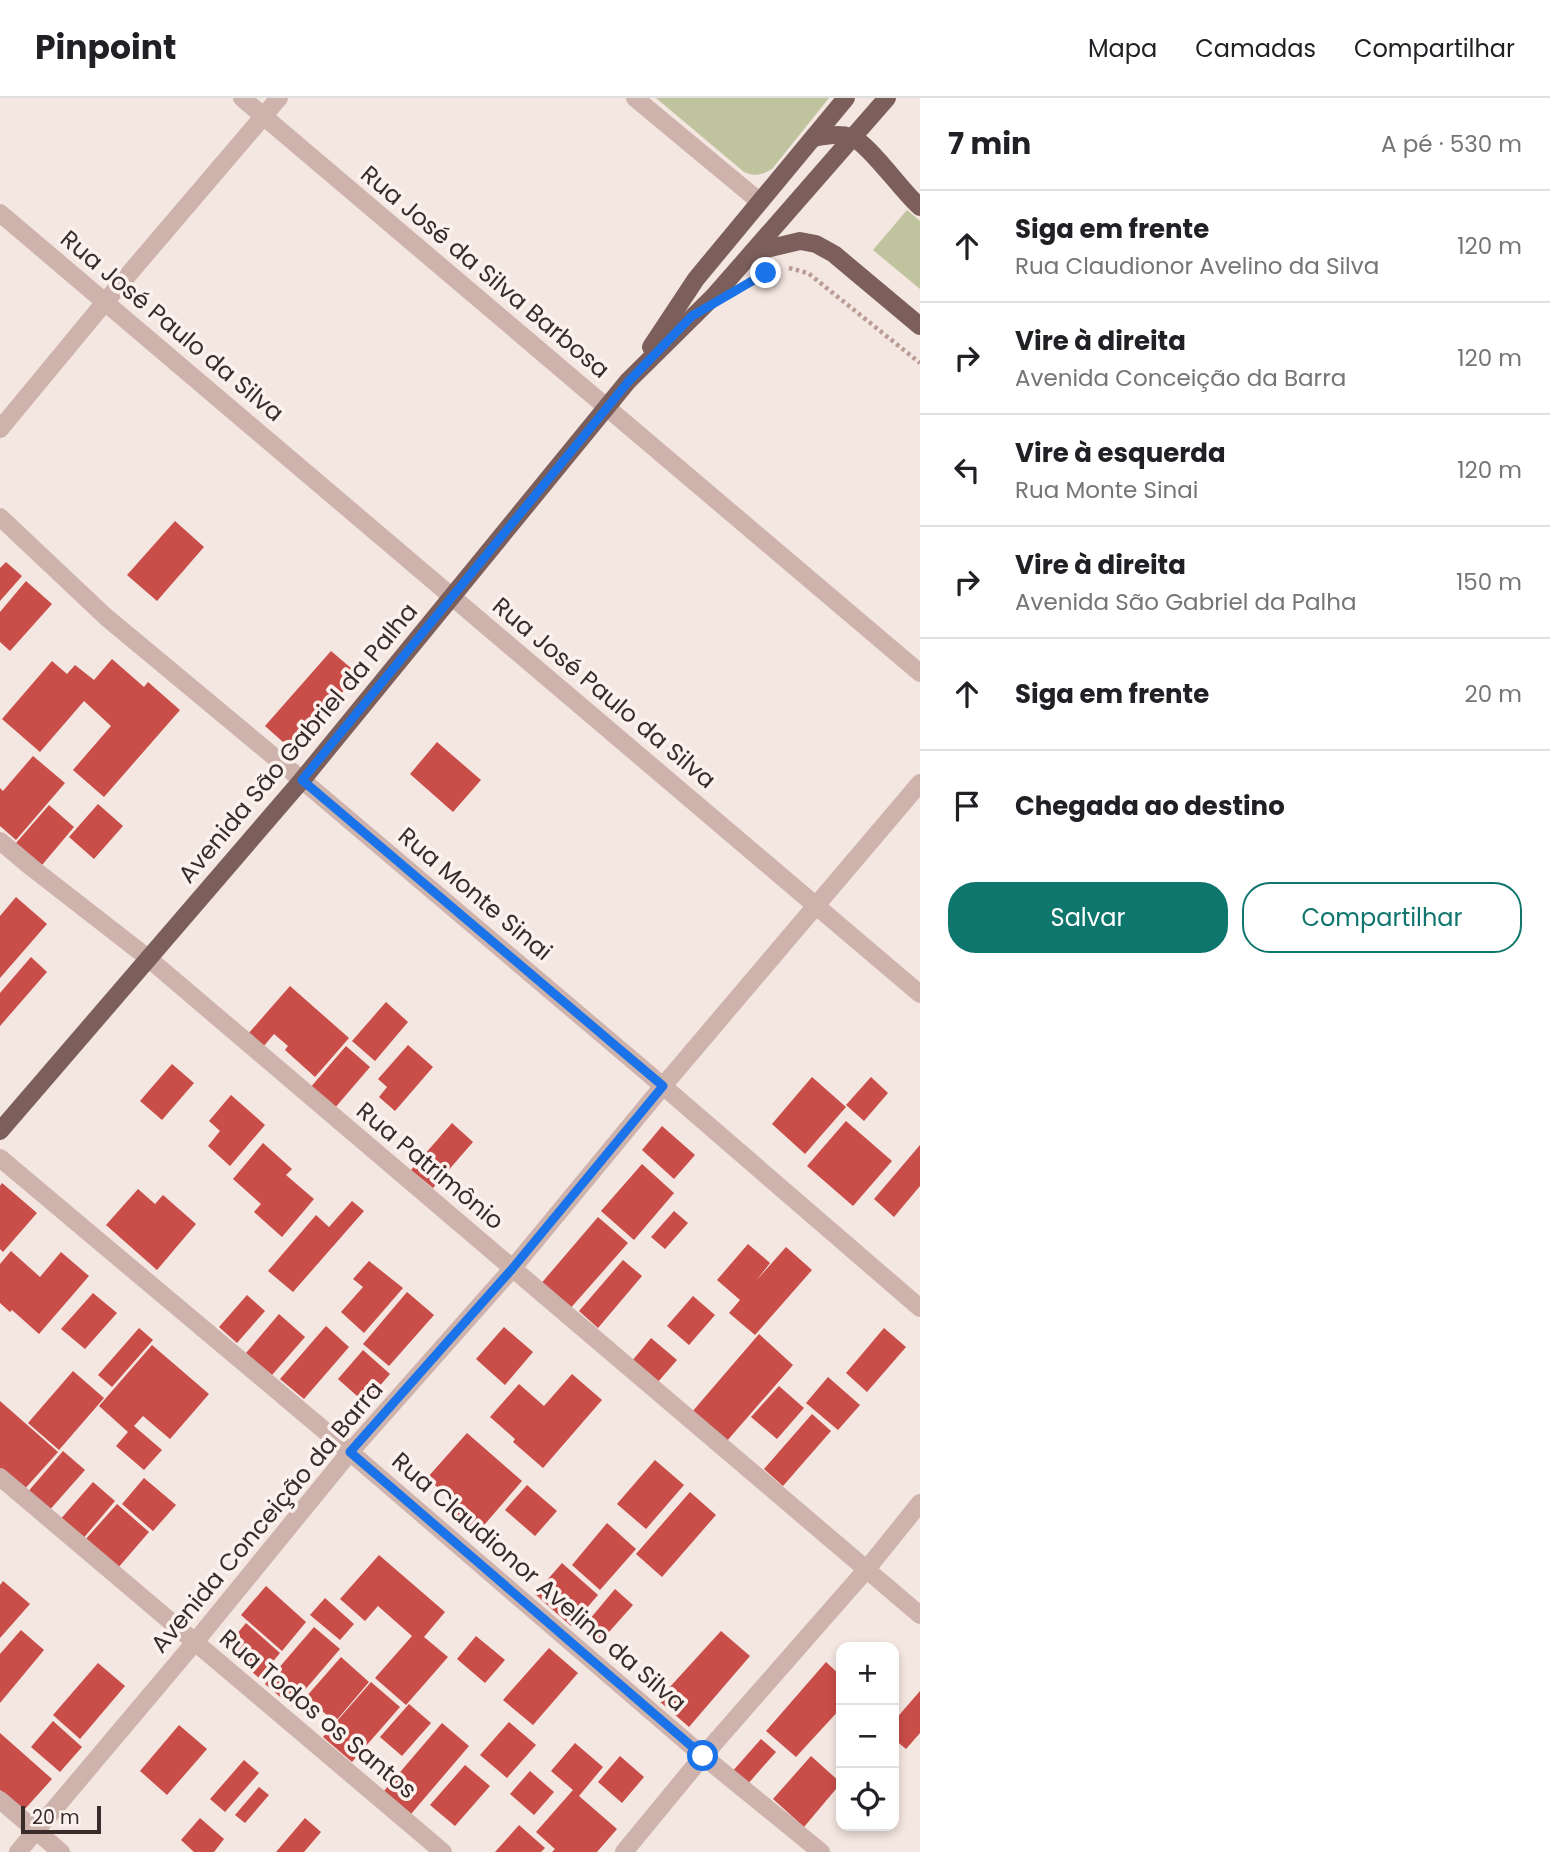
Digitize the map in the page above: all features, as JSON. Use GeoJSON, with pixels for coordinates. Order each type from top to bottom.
{"type":"FeatureCollection","features":[{"type":"Feature","properties":{"kind":"main road","name":"Avenida São Gabriel da Palha"},"geometry":{"type":"LineString","coordinates":[[628,382],[696,279],[846,98]]}},
{"type":"Feature","properties":{"kind":"main road","name":"Avenida São Gabriel da Palha"},"geometry":{"type":"LineString","coordinates":[[0,1131],[302,780],[628,382],[714,296],[887,98]]}},
{"type":"Feature","properties":{"kind":"main road"},"geometry":{"type":"LineString","coordinates":[[813,138],[828,135],[854,137],[920,208]]}},
{"type":"Feature","properties":{"kind":"main road"},"geometry":{"type":"LineString","coordinates":[[753,252],[800,242],[816,244],[834,254],[920,326]]}},
{"type":"Feature","properties":{"kind":"street","name":"Rua José da Silva Barbosa"},"geometry":{"type":"LineString","coordinates":[[242,98],[920,673]]}},
{"type":"Feature","properties":{"kind":"street"},"geometry":{"type":"LineString","coordinates":[[0,429],[279,98]]}},
{"type":"Feature","properties":{"kind":"street"},"geometry":{"type":"LineString","coordinates":[[635,98],[759,201]]}},
{"type":"Feature","properties":{"kind":"street","name":"Rua José Paulo da Silva"},"geometry":{"type":"LineString","coordinates":[[0,213],[920,994]]}},
{"type":"Feature","properties":{"kind":"street","name":"Rua Monte Sinai"},"geometry":{"type":"LineString","coordinates":[[0,517],[106,617],[663,1086],[920,1308]]}},
{"type":"Feature","properties":{"kind":"street","name":"Avenida Conceição da Barra"},"geometry":{"type":"LineString","coordinates":[[18,1852],[350,1452],[512,1269],[920,783]]}},
{"type":"Feature","properties":{"kind":"street","name":"Rua Patrimônio"},"geometry":{"type":"LineString","coordinates":[[0,841],[148,958],[920,1615]]}},
{"type":"Feature","properties":{"kind":"street","name":"Rua Claudionor Avelino da Silva"},"geometry":{"type":"LineString","coordinates":[[0,1158],[350,1452],[703,1756],[821,1852]]}},
{"type":"Feature","properties":{"kind":"street","name":"Rua Todos os Santos"},"geometry":{"type":"LineString","coordinates":[[0,1477],[443,1852]]}},
{"type":"Feature","properties":{"kind":"street"},"geometry":{"type":"LineString","coordinates":[[624,1852],[703,1756],[866,1570],[920,1503]]}},
{"type":"Feature","properties":{"kind":"street"},"geometry":{"type":"LineString","coordinates":[[0,1800],[61,1852]]}},
{"type":"Feature","properties":{"kind":"path"},"geometry":{"type":"LineString","coordinates":[[779,268],[794,268],[808,273],[920,363]]}},
{"type":"Feature","properties":{"kind":"green space"},"geometry":{"type":"Polygon","coordinates":[[[656,98],[829,98],[772,169],[755,175],[744,172],[656,98]]]}},
{"type":"Feature","properties":{"kind":"green space"},"geometry":{"type":"Polygon","coordinates":[[[907,210],[920,221],[920,289],[873,250],[907,210]]]}},
{"type":"Feature","properties":{"kind":"building"},"geometry":{"type":"Polygon","coordinates":[[[175,521],[204,547],[157,601],[127,575],[175,521]]]}},
{"type":"Feature","properties":{"kind":"building"},"geometry":{"type":"Polygon","coordinates":[[[6,562],[22,576],[0,601],[0,568],[6,562]]]}},
{"type":"Feature","properties":{"kind":"building"},"geometry":{"type":"Polygon","coordinates":[[[26,581],[52,604],[10,651],[0,642],[0,612],[26,581]]]}},
{"type":"Feature","properties":{"kind":"building"},"geometry":{"type":"Polygon","coordinates":[[[331,651],[358,674],[292,750],[265,726],[331,651]]]}},
{"type":"Feature","properties":{"kind":"building"},"geometry":{"type":"Polygon","coordinates":[[[112,659],[144,687],[148,682],[180,710],[104,797],[73,770],[111,726],[84,701],[40,752],[2,719],[52,661],[67,674],[75,665],[94,680],[112,659]]]}},
{"type":"Feature","properties":{"kind":"building"},"geometry":{"type":"Polygon","coordinates":[[[437,742],[481,780],[453,812],[410,774],[437,742]]]}},
{"type":"Feature","properties":{"kind":"building"},"geometry":{"type":"Polygon","coordinates":[[[33,756],[65,783],[16,840],[0,826],[0,788],[3,791],[33,756]]]}},
{"type":"Feature","properties":{"kind":"building"},"geometry":{"type":"Polygon","coordinates":[[[98,804],[123,826],[94,859],[69,837],[98,804]]]}},
{"type":"Feature","properties":{"kind":"building"},"geometry":{"type":"Polygon","coordinates":[[[49,805],[74,827],[42,865],[16,843],[49,805]]]}},
{"type":"Feature","properties":{"kind":"building"},"geometry":{"type":"Polygon","coordinates":[[[16,897],[47,924],[0,978],[0,916],[16,897]]]}},
{"type":"Feature","properties":{"kind":"building"},"geometry":{"type":"Polygon","coordinates":[[[31,957],[47,972],[0,1026],[0,993],[31,957]]]}},
{"type":"Feature","properties":{"kind":"building"},"geometry":{"type":"Polygon","coordinates":[[[290,986],[349,1038],[315,1077],[285,1050],[288,1046],[274,1034],[263,1047],[248,1034],[290,986]]]}},
{"type":"Feature","properties":{"kind":"building"},"geometry":{"type":"Polygon","coordinates":[[[386,1002],[408,1022],[375,1061],[352,1041],[386,1002]]]}},
{"type":"Feature","properties":{"kind":"building"},"geometry":{"type":"Polygon","coordinates":[[[408,1045],[433,1067],[395,1111],[379,1097],[387,1087],[378,1079],[408,1045]]]}},
{"type":"Feature","properties":{"kind":"building"},"geometry":{"type":"Polygon","coordinates":[[[346,1046],[370,1067],[334,1109],[310,1088],[346,1046]]]}},
{"type":"Feature","properties":{"kind":"building"},"geometry":{"type":"Polygon","coordinates":[[[172,1064],[194,1083],[162,1120],[140,1101],[172,1064]]]}},
{"type":"Feature","properties":{"kind":"building"},"geometry":{"type":"Polygon","coordinates":[[[812,1077],[846,1107],[805,1154],[772,1124],[812,1077]]]}},
{"type":"Feature","properties":{"kind":"building"},"geometry":{"type":"Polygon","coordinates":[[[871,1077],[888,1093],[864,1121],[846,1105],[871,1077]]]}},
{"type":"Feature","properties":{"kind":"building"},"geometry":{"type":"Polygon","coordinates":[[[231,1095],[265,1125],[230,1166],[208,1146],[220,1131],[209,1121],[231,1095]]]}},
{"type":"Feature","properties":{"kind":"building"},"geometry":{"type":"Polygon","coordinates":[[[846,1121],[892,1161],[853,1206],[807,1166],[846,1121]]]}},
{"type":"Feature","properties":{"kind":"building"},"geometry":{"type":"Polygon","coordinates":[[[452,1123],[473,1142],[433,1188],[411,1170],[452,1123]]]}},
{"type":"Feature","properties":{"kind":"building"},"geometry":{"type":"Polygon","coordinates":[[[662,1126],[695,1155],[674,1179],[642,1150],[662,1126]]]}},
{"type":"Feature","properties":{"kind":"building"},"geometry":{"type":"Polygon","coordinates":[[[263,1143],[292,1169],[286,1175],[314,1199],[282,1237],[254,1212],[261,1204],[233,1179],[263,1143]]]}},
{"type":"Feature","properties":{"kind":"building"},"geometry":{"type":"Polygon","coordinates":[[[920,1145],[920,1186],[894,1217],[874,1199],[920,1145]]]}},
{"type":"Feature","properties":{"kind":"building"},"geometry":{"type":"Polygon","coordinates":[[[642,1164],[674,1193],[634,1240],[601,1211],[642,1164]]]}},
{"type":"Feature","properties":{"kind":"building"},"geometry":{"type":"Polygon","coordinates":[[[2,1183],[37,1213],[3,1252],[0,1249],[2,1183]]]}},
{"type":"Feature","properties":{"kind":"building"},"geometry":{"type":"Polygon","coordinates":[[[138,1189],[155,1204],[163,1195],[196,1224],[157,1270],[106,1225],[138,1189]]]}},
{"type":"Feature","properties":{"kind":"building"},"geometry":{"type":"Polygon","coordinates":[[[352,1201],[364,1211],[293,1292],[268,1271],[316,1215],[329,1227],[352,1201]]]}},
{"type":"Feature","properties":{"kind":"building"},"geometry":{"type":"Polygon","coordinates":[[[674,1211],[688,1223],[665,1249],[651,1237],[674,1211]]]}},
{"type":"Feature","properties":{"kind":"building"},"geometry":{"type":"Polygon","coordinates":[[[598,1217],[628,1243],[568,1311],[539,1286],[598,1217]]]}},
{"type":"Feature","properties":{"kind":"building"},"geometry":{"type":"Polygon","coordinates":[[[748,1244],[770,1263],[756,1281],[786,1247],[812,1270],[755,1335],[729,1313],[740,1300],[717,1280],[748,1244]]]}},
{"type":"Feature","properties":{"kind":"building"},"geometry":{"type":"Polygon","coordinates":[[[11,1251],[40,1277],[61,1252],[89,1276],[39,1334],[0,1303],[0,1264],[11,1251]]]}},
{"type":"Feature","properties":{"kind":"building"},"geometry":{"type":"Polygon","coordinates":[[[623,1260],[642,1276],[598,1328],[579,1311],[623,1260]]]}},
{"type":"Feature","properties":{"kind":"building"},"geometry":{"type":"Polygon","coordinates":[[[369,1261],[403,1288],[364,1333],[341,1312],[363,1287],[353,1279],[369,1261]]]}},
{"type":"Feature","properties":{"kind":"building"},"geometry":{"type":"Polygon","coordinates":[[[407,1292],[434,1315],[389,1366],[363,1344],[407,1292]]]}},
{"type":"Feature","properties":{"kind":"building"},"geometry":{"type":"Polygon","coordinates":[[[93,1293],[117,1313],[85,1349],[61,1329],[93,1293]]]}},
{"type":"Feature","properties":{"kind":"building"},"geometry":{"type":"Polygon","coordinates":[[[247,1295],[265,1311],[237,1343],[219,1327],[247,1295]]]}},
{"type":"Feature","properties":{"kind":"building"},"geometry":{"type":"Polygon","coordinates":[[[693,1296],[715,1315],[689,1345],[667,1326],[693,1296]]]}},
{"type":"Feature","properties":{"kind":"building"},"geometry":{"type":"Polygon","coordinates":[[[279,1314],[305,1337],[272,1375],[246,1353],[279,1314]]]}},
{"type":"Feature","properties":{"kind":"building"},"geometry":{"type":"Polygon","coordinates":[[[326,1326],[349,1347],[304,1399],[280,1379],[326,1326]]]}},
{"type":"Feature","properties":{"kind":"building"},"geometry":{"type":"Polygon","coordinates":[[[504,1327],[533,1352],[505,1385],[476,1359],[504,1327]]]}},
{"type":"Feature","properties":{"kind":"building"},"geometry":{"type":"Polygon","coordinates":[[[139,1328],[153,1340],[112,1387],[98,1375],[139,1328]]]}},
{"type":"Feature","properties":{"kind":"building"},"geometry":{"type":"Polygon","coordinates":[[[884,1328],[906,1347],[867,1392],[846,1373],[884,1328]]]}},
{"type":"Feature","properties":{"kind":"building"},"geometry":{"type":"Polygon","coordinates":[[[759,1334],[793,1365],[726,1442],[692,1412],[759,1334]]]}},
{"type":"Feature","properties":{"kind":"building"},"geometry":{"type":"Polygon","coordinates":[[[651,1338],[677,1360],[657,1383],[632,1361],[651,1338]]]}},
{"type":"Feature","properties":{"kind":"building"},"geometry":{"type":"Polygon","coordinates":[[[152,1345],[209,1394],[170,1439],[143,1416],[134,1426],[162,1450],[144,1470],[116,1446],[128,1432],[99,1406],[152,1345]]]}},
{"type":"Feature","properties":{"kind":"building"},"geometry":{"type":"Polygon","coordinates":[[[363,1350],[390,1374],[365,1403],[338,1379],[363,1350]]]}},
{"type":"Feature","properties":{"kind":"building"},"geometry":{"type":"Polygon","coordinates":[[[73,1371],[104,1398],[59,1450],[28,1423],[73,1371]]]}},
{"type":"Feature","properties":{"kind":"building"},"geometry":{"type":"Polygon","coordinates":[[[572,1374],[602,1400],[543,1468],[490,1417],[519,1384],[544,1406],[572,1374]]]}},
{"type":"Feature","properties":{"kind":"building"},"geometry":{"type":"Polygon","coordinates":[[[828,1377],[860,1405],[838,1430],[806,1403],[828,1377]]]}},
{"type":"Feature","properties":{"kind":"building"},"geometry":{"type":"Polygon","coordinates":[[[779,1386],[804,1408],[777,1439],[751,1417],[779,1386]]]}},
{"type":"Feature","properties":{"kind":"building"},"geometry":{"type":"Polygon","coordinates":[[[0,1401],[58,1452],[22,1492],[0,1473],[0,1401]]]}},
{"type":"Feature","properties":{"kind":"building"},"geometry":{"type":"Polygon","coordinates":[[[812,1414],[831,1431],[783,1486],[764,1469],[812,1414]]]}},
{"type":"Feature","properties":{"kind":"building"},"geometry":{"type":"Polygon","coordinates":[[[467,1433],[522,1481],[473,1538],[450,1518],[460,1507],[427,1478],[467,1433]]]}},
{"type":"Feature","properties":{"kind":"building"},"geometry":{"type":"Polygon","coordinates":[[[63,1451],[85,1470],[47,1513],[26,1494],[63,1451]]]}},
{"type":"Feature","properties":{"kind":"building"},"geometry":{"type":"Polygon","coordinates":[[[655,1460],[684,1485],[646,1529],[617,1504],[655,1460]]]}},
{"type":"Feature","properties":{"kind":"building"},"geometry":{"type":"Polygon","coordinates":[[[144,1478],[176,1505],[153,1531],[122,1504],[144,1478]]]}},
{"type":"Feature","properties":{"kind":"building"},"geometry":{"type":"Polygon","coordinates":[[[93,1482],[115,1501],[81,1541],[59,1521],[93,1482]]]}},
{"type":"Feature","properties":{"kind":"building"},"geometry":{"type":"Polygon","coordinates":[[[527,1485],[557,1511],[535,1536],[505,1510],[527,1485]]]}},
{"type":"Feature","properties":{"kind":"building"},"geometry":{"type":"Polygon","coordinates":[[[690,1492],[716,1515],[662,1577],[636,1554],[690,1492]]]}},
{"type":"Feature","properties":{"kind":"building"},"geometry":{"type":"Polygon","coordinates":[[[117,1504],[149,1532],[117,1569],[84,1541],[117,1504]]]}},
{"type":"Feature","properties":{"kind":"building"},"geometry":{"type":"Polygon","coordinates":[[[607,1523],[636,1549],[600,1590],[572,1565],[607,1523]]]}},
{"type":"Feature","properties":{"kind":"building"},"geometry":{"type":"Polygon","coordinates":[[[379,1555],[445,1612],[424,1637],[448,1657],[406,1705],[375,1678],[412,1636],[378,1606],[365,1621],[340,1599],[379,1555]]]}},
{"type":"Feature","properties":{"kind":"building"},"geometry":{"type":"Polygon","coordinates":[[[562,1563],[598,1595],[571,1626],[535,1594],[562,1563]]]}},
{"type":"Feature","properties":{"kind":"building"},"geometry":{"type":"Polygon","coordinates":[[[3,1581],[30,1604],[0,1638],[0,1585],[3,1581]]]}},
{"type":"Feature","properties":{"kind":"building"},"geometry":{"type":"Polygon","coordinates":[[[266,1586],[306,1622],[282,1651],[241,1615],[266,1586]]]}},
{"type":"Feature","properties":{"kind":"building"},"geometry":{"type":"Polygon","coordinates":[[[615,1589],[633,1605],[601,1641],[584,1626],[615,1589]]]}},
{"type":"Feature","properties":{"kind":"building"},"geometry":{"type":"Polygon","coordinates":[[[325,1598],[354,1624],[340,1640],[310,1615],[325,1598]]]}},
{"type":"Feature","properties":{"kind":"building"},"geometry":{"type":"Polygon","coordinates":[[[246,1623],[280,1653],[259,1678],[225,1648],[246,1623]]]}},
{"type":"Feature","properties":{"kind":"building"},"geometry":{"type":"Polygon","coordinates":[[[314,1627],[340,1649],[291,1706],[265,1684],[314,1627]]]}},
{"type":"Feature","properties":{"kind":"building"},"geometry":{"type":"Polygon","coordinates":[[[21,1630],[44,1650],[0,1703],[0,1654],[21,1630]]]}},
{"type":"Feature","properties":{"kind":"building"},"geometry":{"type":"Polygon","coordinates":[[[721,1631],[750,1656],[689,1727],[658,1700],[721,1631]]]}},
{"type":"Feature","properties":{"kind":"building"},"geometry":{"type":"Polygon","coordinates":[[[476,1636],[505,1660],[485,1683],[457,1659],[476,1636]]]}},
{"type":"Feature","properties":{"kind":"building"},"geometry":{"type":"Polygon","coordinates":[[[549,1648],[578,1673],[533,1725],[503,1700],[549,1648]]]}},
{"type":"Feature","properties":{"kind":"building"},"geometry":{"type":"Polygon","coordinates":[[[341,1657],[369,1682],[335,1722],[306,1697],[341,1657]]]}},
{"type":"Feature","properties":{"kind":"building"},"geometry":{"type":"Polygon","coordinates":[[[826,1662],[836,1671],[836,1713],[796,1757],[766,1731],[826,1662]]]}},
{"type":"Feature","properties":{"kind":"building"},"geometry":{"type":"Polygon","coordinates":[[[98,1663],[125,1686],[80,1739],[53,1715],[98,1663]]]}},
{"type":"Feature","properties":{"kind":"building"},"geometry":{"type":"Polygon","coordinates":[[[371,1682],[400,1707],[352,1762],[323,1737],[371,1682]]]}},
{"type":"Feature","properties":{"kind":"building"},"geometry":{"type":"Polygon","coordinates":[[[920,1691],[920,1733],[906,1749],[899,1743],[899,1715],[920,1691]]]}},
{"type":"Feature","properties":{"kind":"building"},"geometry":{"type":"Polygon","coordinates":[[[409,1704],[431,1723],[402,1756],[380,1737],[409,1704]]]}},
{"type":"Feature","properties":{"kind":"building"},"geometry":{"type":"Polygon","coordinates":[[[53,1721],[82,1747],[60,1772],[31,1747],[53,1721]]]}},
{"type":"Feature","properties":{"kind":"building"},"geometry":{"type":"Polygon","coordinates":[[[509,1722],[536,1745],[507,1778],[480,1755],[509,1722]]]}},
{"type":"Feature","properties":{"kind":"building"},"geometry":{"type":"Polygon","coordinates":[[[442,1723],[469,1746],[411,1814],[384,1791],[442,1723]]]}},
{"type":"Feature","properties":{"kind":"building"},"geometry":{"type":"Polygon","coordinates":[[[179,1725],[207,1749],[167,1795],[140,1771],[179,1725]]]}},
{"type":"Feature","properties":{"kind":"building"},"geometry":{"type":"Polygon","coordinates":[[[0,1733],[52,1779],[24,1810],[0,1790],[0,1733]]]}},
{"type":"Feature","properties":{"kind":"building"},"geometry":{"type":"Polygon","coordinates":[[[761,1739],[776,1752],[746,1786],[731,1773],[761,1739]]]}},
{"type":"Feature","properties":{"kind":"building"},"geometry":{"type":"Polygon","coordinates":[[[575,1743],[603,1767],[579,1796],[617,1829],[597,1852],[552,1852],[555,1849],[536,1832],[573,1790],[551,1771],[575,1743]]]}},
{"type":"Feature","properties":{"kind":"building"},"geometry":{"type":"Polygon","coordinates":[[[620,1756],[644,1777],[622,1803],[598,1782],[620,1756]]]}},
{"type":"Feature","properties":{"kind":"building"},"geometry":{"type":"Polygon","coordinates":[[[811,1756],[836,1778],[836,1789],[804,1827],[773,1799],[811,1756]]]}},
{"type":"Feature","properties":{"kind":"building"},"geometry":{"type":"Polygon","coordinates":[[[244,1760],[259,1773],[225,1812],[210,1799],[244,1760]]]}},
{"type":"Feature","properties":{"kind":"building"},"geometry":{"type":"Polygon","coordinates":[[[465,1765],[490,1786],[455,1826],[430,1805],[465,1765]]]}},
{"type":"Feature","properties":{"kind":"building"},"geometry":{"type":"Polygon","coordinates":[[[530,1771],[554,1792],[534,1815],[510,1794],[530,1771]]]}},
{"type":"Feature","properties":{"kind":"building"},"geometry":{"type":"Polygon","coordinates":[[[259,1787],[269,1795],[245,1823],[235,1815],[259,1787]]]}},
{"type":"Feature","properties":{"kind":"building"},"geometry":{"type":"Polygon","coordinates":[[[200,1818],[224,1839],[214,1852],[194,1852],[181,1840],[200,1818]]]}},
{"type":"Feature","properties":{"kind":"building"},"geometry":{"type":"Polygon","coordinates":[[[305,1818],[321,1832],[304,1852],[276,1852],[305,1818]]]}},
{"type":"Feature","properties":{"kind":"building"},"geometry":{"type":"Polygon","coordinates":[[[519,1825],[545,1848],[541,1852],[495,1852],[519,1825]]]}},
{"type":"Feature","properties":{"kind":"route"},"geometry":{"type":"LineString","coordinates":[[703,1756],[350,1452],[512,1269],[663,1086],[302,780],[628,382],[692,316],[766,273]]}}]}
